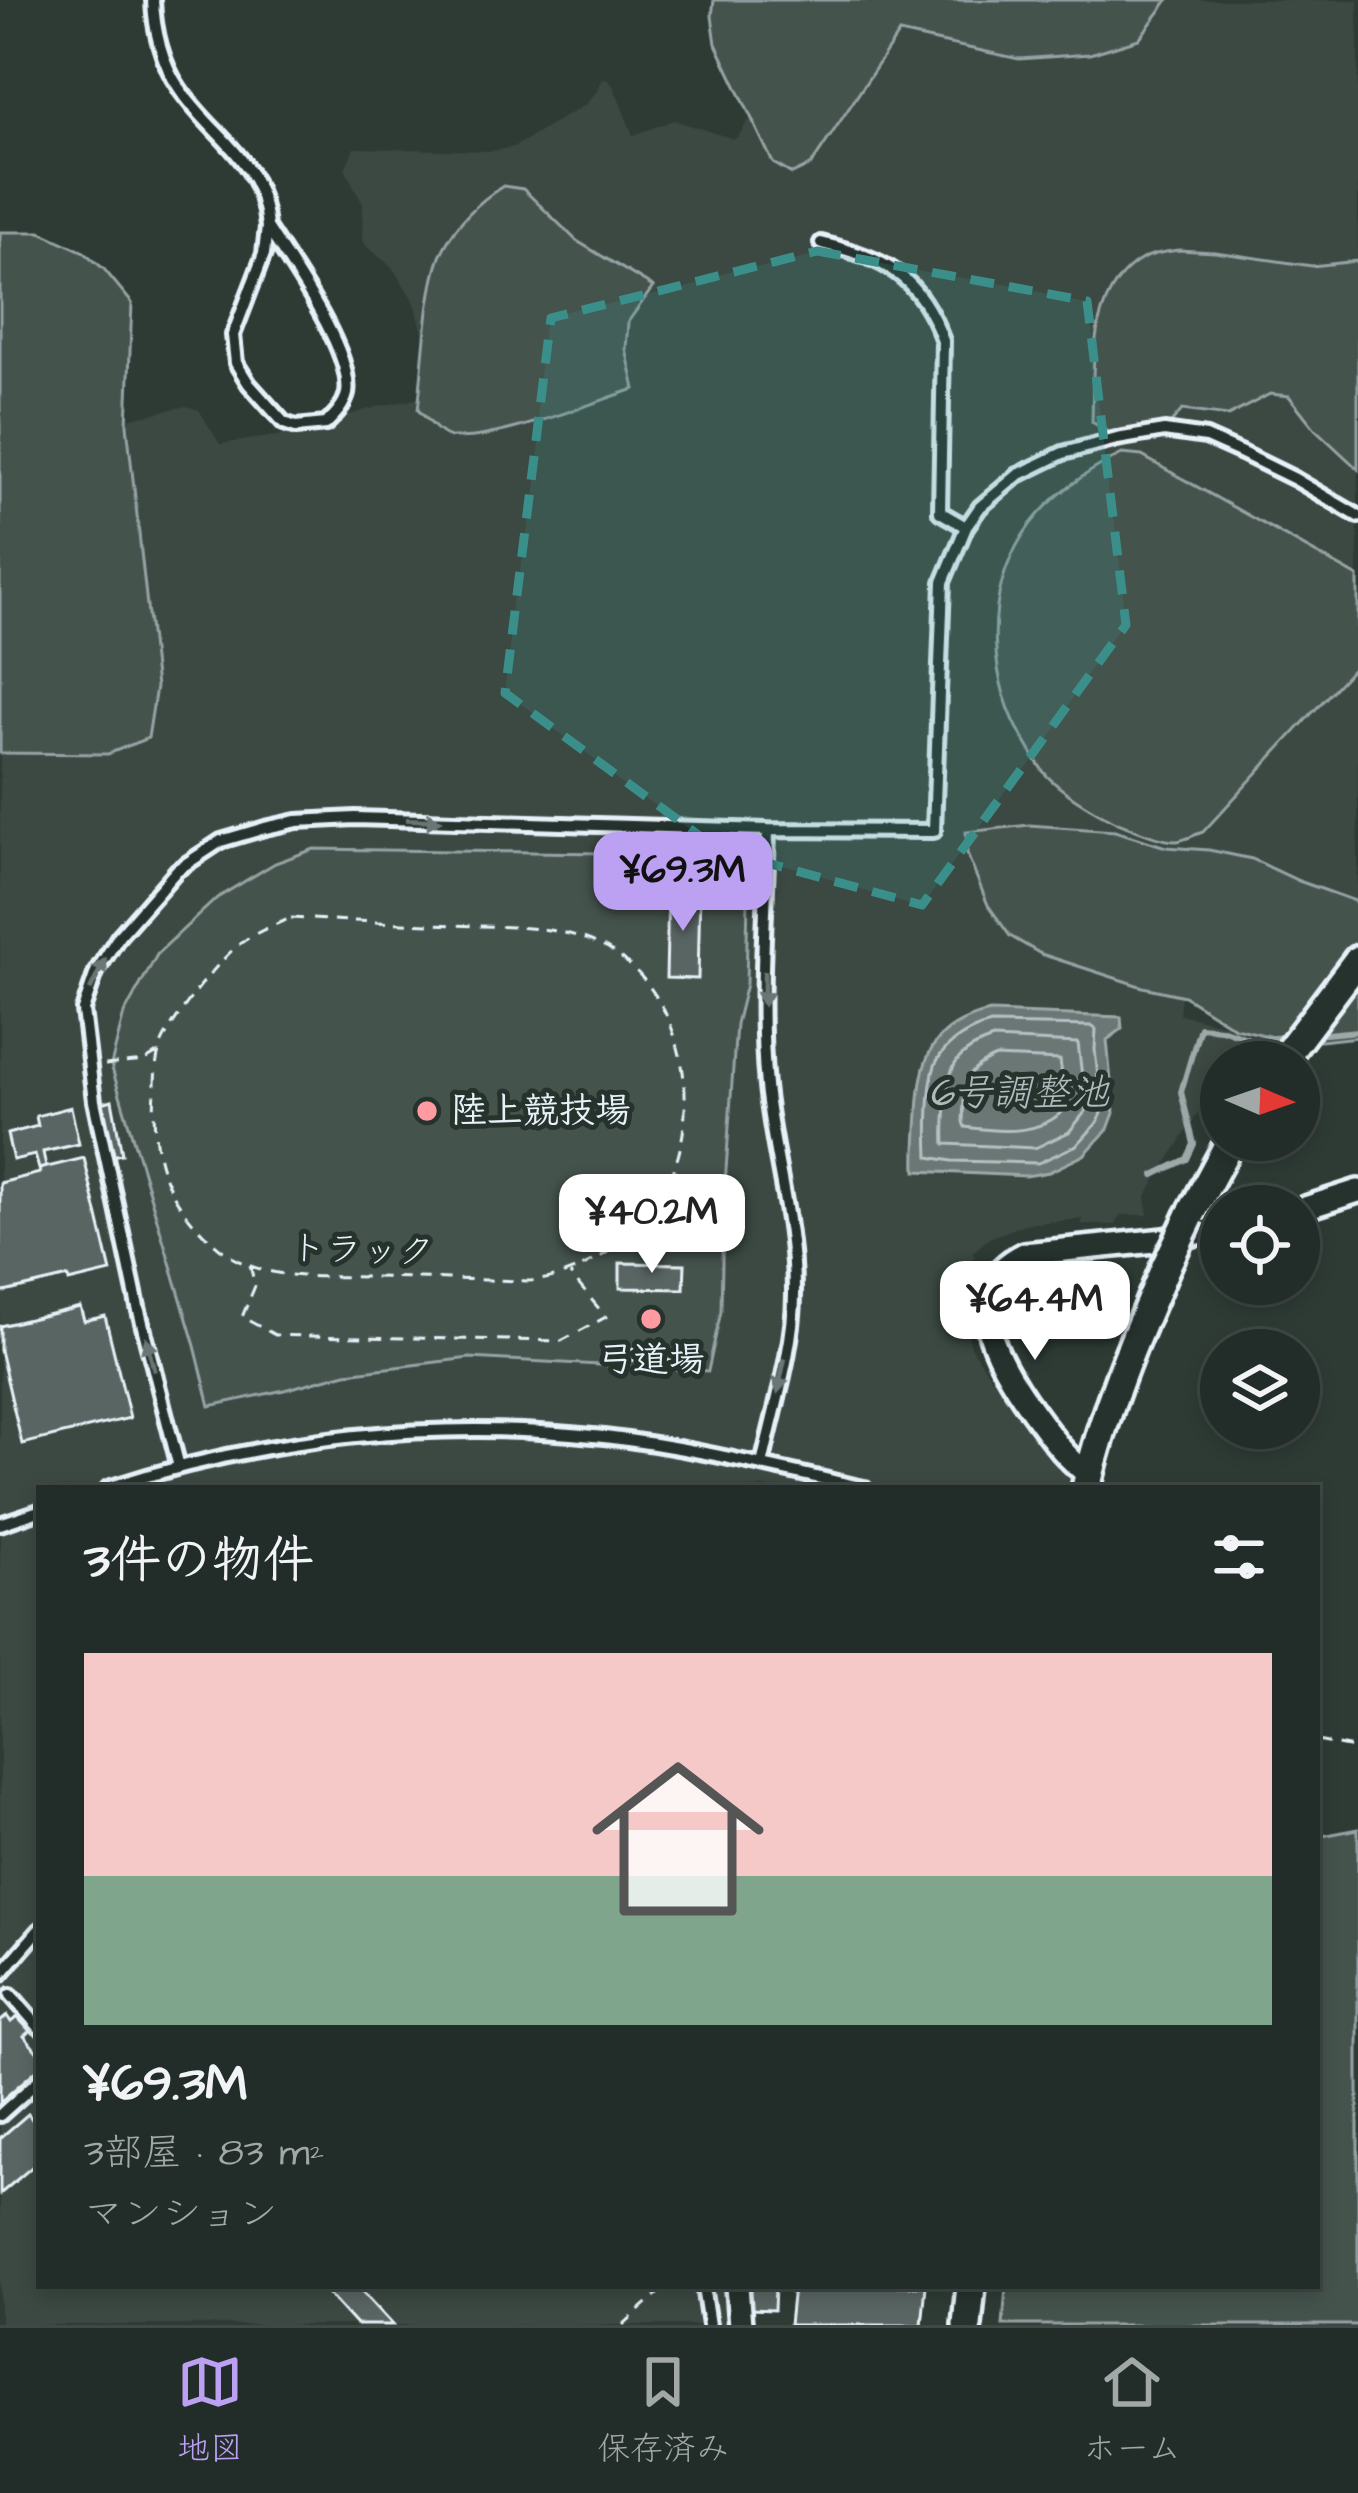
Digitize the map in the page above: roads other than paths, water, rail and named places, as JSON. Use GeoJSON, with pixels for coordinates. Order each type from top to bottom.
{"type":"FeatureCollection","features":[{"type":"Feature","properties":{"kind":"main road"},"geometry":{"type":"LineString","coordinates":[[1296,1041],[1358,960]]}},
{"type":"Feature","properties":{"kind":"main road"},"geometry":{"type":"LineString","coordinates":[[1088,1481],[1114,1391],[1167,1264],[1220,1161]]}},
{"type":"Feature","properties":{"kind":"main road"},"geometry":{"type":"LineString","coordinates":[[967,2325],[971,2289]]}},
{"type":"Feature","properties":{"kind":"street"},"geometry":{"type":"LineString","coordinates":[[1320,1203],[1358,1191]]}},
{"type":"Feature","properties":{"kind":"street"},"geometry":{"type":"LineString","coordinates":[[1088,1481],[1016,1388],[996,1350],[988,1326],[989,1288],[1008,1262],[1024,1254],[1200,1232]]}},
{"type":"Feature","properties":{"kind":"street"},"geometry":{"type":"LineString","coordinates":[[737,2289],[740,2325]]}},
{"type":"Feature","properties":{"kind":"lane"},"geometry":{"type":"LineString","coordinates":[[153,0],[158,38],[181,92],[240,157],[263,195],[264,254],[233,335],[236,362],[284,423],[296,428],[326,424],[343,405],[347,375],[316,306],[267,226]]}},
{"type":"Feature","properties":{"kind":"lane"},"geometry":{"type":"LineString","coordinates":[[821,243],[878,260],[914,284],[934,316],[943,340],[940,512],[966,527]]}},
{"type":"Feature","properties":{"kind":"lane"},"geometry":{"type":"LineString","coordinates":[[179,1467],[138,1307],[94,1101],[83,1010],[96,972],[177,869],[221,841],[297,821],[355,818],[934,831],[943,582],[966,527],[980,507],[1018,475],[1064,453],[1164,431],[1206,437],[1295,479],[1358,516]]}},
{"type":"Feature","properties":{"kind":"lane"},"geometry":{"type":"LineString","coordinates":[[762,1465],[792,1327],[794,1295],[766,1086],[768,830]]}},
{"type":"Feature","properties":{"kind":"lane"},"geometry":{"type":"LineString","coordinates":[[118,1485],[179,1467],[301,1443],[443,1430],[609,1438],[851,1485]]}},
{"type":"Feature","properties":{"kind":"lane"},"geometry":{"type":"LineString","coordinates":[[0,1524],[36,1512]]}},
{"type":"Feature","properties":{"kind":"lane"},"geometry":{"type":"LineString","coordinates":[[36,1933],[2,1973],[5,1998],[36,2024]]}},
{"type":"Feature","properties":{"kind":"lane"},"geometry":{"type":"LineString","coordinates":[[0,2115],[36,2083]]}},
{"type":"Feature","properties":{"kind":"lane"},"geometry":{"type":"LineString","coordinates":[[704,2289],[709,2325]]}},
{"type":"Feature","properties":{"kind":"water","name":"6号調整池"},"geometry":{"type":"Polygon","coordinates":[[[990,1012],[1121,1017],[1122,1029],[1107,1040],[1114,1113],[1108,1129],[1084,1155],[1049,1172],[1026,1176],[916,1171],[922,1075],[933,1047],[954,1026],[990,1012]]]}},
{"type":"Feature","properties":{"kind":"waterway"},"geometry":{"type":"LineString","coordinates":[[1154,1175],[1187,1159],[1194,1144],[1181,1092],[1200,1027],[1253,1040],[1285,1037]]}},
{"type":"Feature","properties":{"kind":"waterway"},"geometry":{"type":"LineString","coordinates":[[1316,1035],[1358,1031]]}},
{"type":"Feature","properties":{"kind":"place","name":"陸上競技場"},"geometry":{"type":"Point","coordinates":[427,1111]}},
{"type":"Feature","properties":{"kind":"place","name":"弓道場"},"geometry":{"type":"Point","coordinates":[651,1319]}}]}
